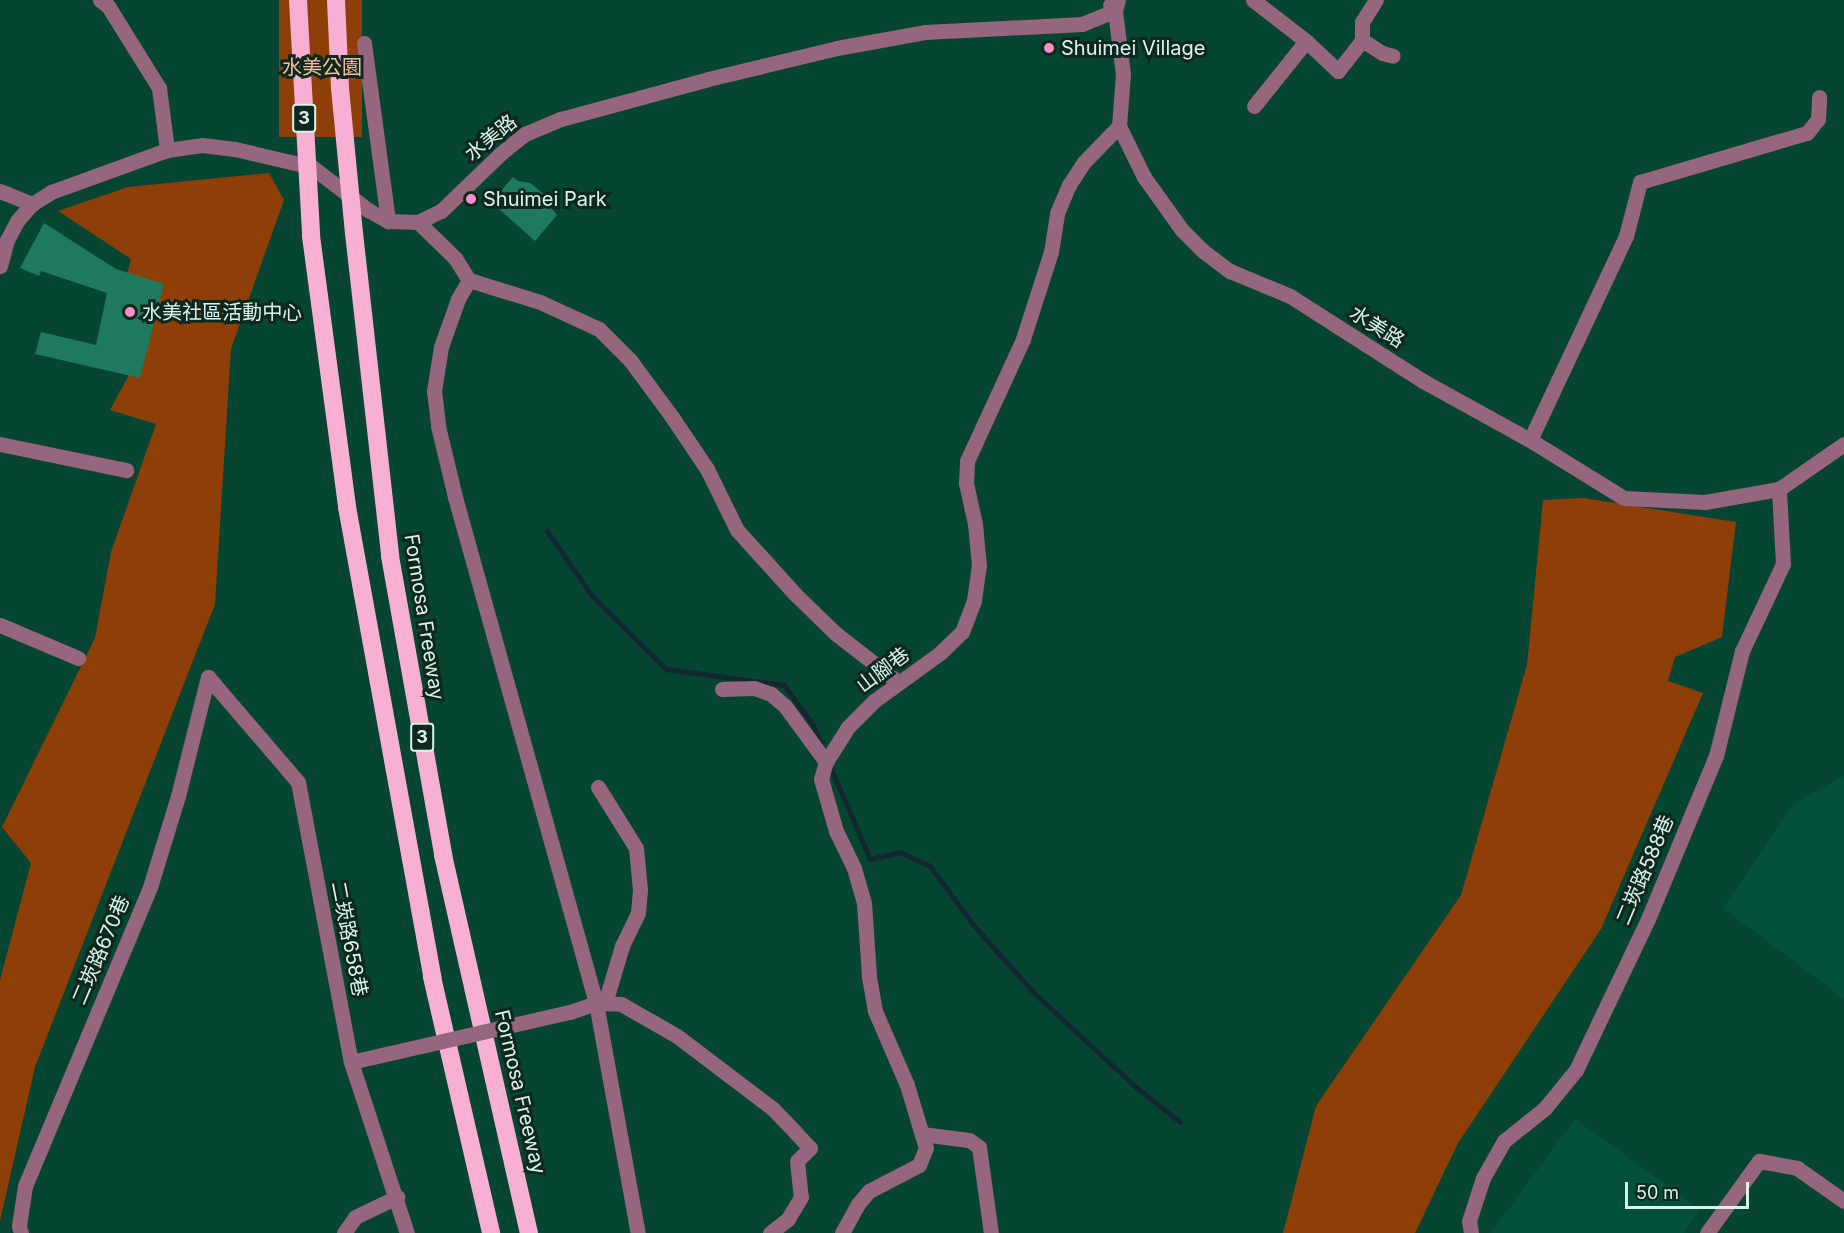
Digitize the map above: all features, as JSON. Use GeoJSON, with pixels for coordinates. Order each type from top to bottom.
{"type":"FeatureCollection","features":[{"type":"Feature","properties":{"kind":"highway","name":"3"},"geometry":{"type":"LineString","coordinates":[[298,0],[311,236],[351,530],[432,977],[491,1233]]}},
{"type":"Feature","properties":{"kind":"highway","name":"Formosa Freeway"},"geometry":{"type":"LineString","coordinates":[[336,0],[340,88],[354,233],[390,556],[443,855],[529,1233]]}},
{"type":"Feature","properties":{"kind":"street"},"geometry":{"type":"LineString","coordinates":[[100,0],[108,6],[159,88],[167,150]]}},
{"type":"Feature","properties":{"kind":"street"},"geometry":{"type":"LineString","coordinates":[[1253,0],[1306,41],[1338,70],[1362,40],[1362,21],[1376,0]]}},
{"type":"Feature","properties":{"kind":"street","name":"水美路"},"geometry":{"type":"LineString","coordinates":[[418,222],[441,211],[500,154],[525,134],[561,119],[708,79],[837,48],[925,32],[1082,24],[1114,4],[1124,74],[1119,126],[1144,177],[1182,230],[1203,251],[1230,271],[1290,296],[1423,381],[1530,440],[1624,498],[1705,502],[1779,489]]}},
{"type":"Feature","properties":{"kind":"street"},"geometry":{"type":"LineString","coordinates":[[1362,40],[1382,53],[1393,56]]}},
{"type":"Feature","properties":{"kind":"street"},"geometry":{"type":"LineString","coordinates":[[1254,106],[1306,41]]}},
{"type":"Feature","properties":{"kind":"street"},"geometry":{"type":"LineString","coordinates":[[364,43],[388,221]]}},
{"type":"Feature","properties":{"kind":"street"},"geometry":{"type":"LineString","coordinates":[[1530,440],[1626,236],[1640,182],[1807,132],[1818,119],[1819,97]]}},
{"type":"Feature","properties":{"kind":"street","name":"山腳巷"},"geometry":{"type":"LineString","coordinates":[[842,1233],[858,1204],[869,1191],[919,1165],[926,1148],[907,1085],[875,1011],[869,976],[864,903],[823,791],[821,779],[826,762],[848,727],[898,682],[940,653],[962,632],[974,600],[979,566],[975,524],[966,483],[967,461],[1023,339],[1051,252],[1057,213],[1069,185],[1084,162],[1119,126]]}},
{"type":"Feature","properties":{"kind":"street"},"geometry":{"type":"LineString","coordinates":[[0,266],[7,240],[17,221],[32,204],[51,192],[167,150],[202,145],[235,148],[312,167],[368,210],[388,221],[418,222],[455,258],[469,280],[540,302],[599,329],[630,360],[672,417],[706,469],[737,530],[796,595],[835,633],[898,682]]}},
{"type":"Feature","properties":{"kind":"street"},"geometry":{"type":"LineString","coordinates":[[0,190],[32,204]]}},
{"type":"Feature","properties":{"kind":"street"},"geometry":{"type":"LineString","coordinates":[[469,280],[458,299],[441,347],[434,391],[438,426],[454,497],[600,1003],[638,1233]]}},
{"type":"Feature","properties":{"kind":"street"},"geometry":{"type":"LineString","coordinates":[[0,444],[126,470]]}},
{"type":"Feature","properties":{"kind":"street"},"geometry":{"type":"LineString","coordinates":[[1779,489],[1844,444]]}},
{"type":"Feature","properties":{"kind":"street","name":"二崁路588巷"},"geometry":{"type":"LineString","coordinates":[[1471,1233],[1469,1221],[1483,1178],[1504,1141],[1545,1108],[1576,1070],[1648,920],[1716,756],[1742,651],[1783,564],[1779,489]]}},
{"type":"Feature","properties":{"kind":"street"},"geometry":{"type":"LineString","coordinates":[[0,625],[78,658]]}},
{"type":"Feature","properties":{"kind":"street","name":"二崁路658巷"},"geometry":{"type":"LineString","coordinates":[[208,678],[298,782],[351,1062],[407,1233]]}},
{"type":"Feature","properties":{"kind":"street","name":"二崁路670巷"},"geometry":{"type":"LineString","coordinates":[[21,1233],[19,1226],[25,1186],[150,887],[178,796],[208,678]]}},
{"type":"Feature","properties":{"kind":"street"},"geometry":{"type":"LineString","coordinates":[[722,689],[754,688],[771,694],[785,706],[826,762]]}},
{"type":"Feature","properties":{"kind":"street"},"geometry":{"type":"LineString","coordinates":[[598,787],[636,848],[640,890],[638,913],[600,1003]]}},
{"type":"Feature","properties":{"kind":"street"},"geometry":{"type":"LineString","coordinates":[[351,1062],[570,1012],[600,1003],[621,1004],[677,1036],[773,1109],[810,1148],[797,1161],[801,1197],[788,1219],[770,1233]]}},
{"type":"Feature","properties":{"kind":"street"},"geometry":{"type":"LineString","coordinates":[[922,1134],[969,1140],[979,1147],[991,1233]]}},
{"type":"Feature","properties":{"kind":"street"},"geometry":{"type":"LineString","coordinates":[[1707,1233],[1759,1161],[1797,1168],[1844,1202]]}},
{"type":"Feature","properties":{"kind":"street"},"geometry":{"type":"LineString","coordinates":[[344,1233],[355,1217],[397,1197]]}},
{"type":"Feature","properties":{"kind":"shaded area"},"geometry":{"type":"Polygon","coordinates":[[[1844,776],[1844,999],[1723,908],[1795,803],[1844,776]]]}},
{"type":"Feature","properties":{"kind":"shaded area"},"geometry":{"type":"Polygon","coordinates":[[[1575,1119],[1700,1209],[1684,1233],[1491,1233],[1575,1119]]]}},
{"type":"Feature","properties":{"kind":"green space","name":"水美公園"},"geometry":{"type":"Polygon","coordinates":[[[279,0],[362,0],[362,137],[279,137],[279,0]]]}},
{"type":"Feature","properties":{"kind":"green space"},"geometry":{"type":"Polygon","coordinates":[[[269,173],[284,200],[231,349],[215,604],[35,1067],[0,1221],[0,980],[31,863],[2,827],[95,638],[111,552],[156,424],[110,410],[137,360],[122,294],[131,259],[58,211],[128,187],[269,173]]]}},
{"type":"Feature","properties":{"kind":"green space"},"geometry":{"type":"Polygon","coordinates":[[[1583,498],[1736,522],[1722,637],[1675,657],[1668,681],[1703,693],[1601,929],[1458,1143],[1415,1233],[1283,1233],[1316,1106],[1461,895],[1527,665],[1543,500],[1583,498]]]}},
{"type":"Feature","properties":{"kind":"building"},"geometry":{"type":"Polygon","coordinates":[[[513,177],[518,181],[530,183],[546,196],[545,200],[557,215],[535,241],[491,202],[513,177]]]}},
{"type":"Feature","properties":{"kind":"building","name":"水美社區活動中心"},"geometry":{"type":"Polygon","coordinates":[[[44,223],[116,269],[164,284],[140,378],[35,354],[41,332],[96,345],[107,293],[41,271],[39,276],[20,268],[44,223]]]}},
{"type":"Feature","properties":{"kind":"waterway"},"geometry":{"type":"LineString","coordinates":[[547,531],[592,596],[666,669],[784,685],[813,725],[822,747]]}},
{"type":"Feature","properties":{"kind":"waterway"},"geometry":{"type":"LineString","coordinates":[[829,764],[870,859],[900,852],[930,866],[975,927],[1035,994],[1137,1088],[1180,1122]]}},
{"type":"Feature","properties":{"kind":"place","name":"Shuimei Village"},"geometry":{"type":"Point","coordinates":[1049,48]}},
{"type":"Feature","properties":{"kind":"place","name":"Shuimei Park"},"geometry":{"type":"Point","coordinates":[471,199]}},
{"type":"Feature","properties":{"kind":"place","name":"水美社區活動中心"},"geometry":{"type":"Point","coordinates":[130,312]}}]}
